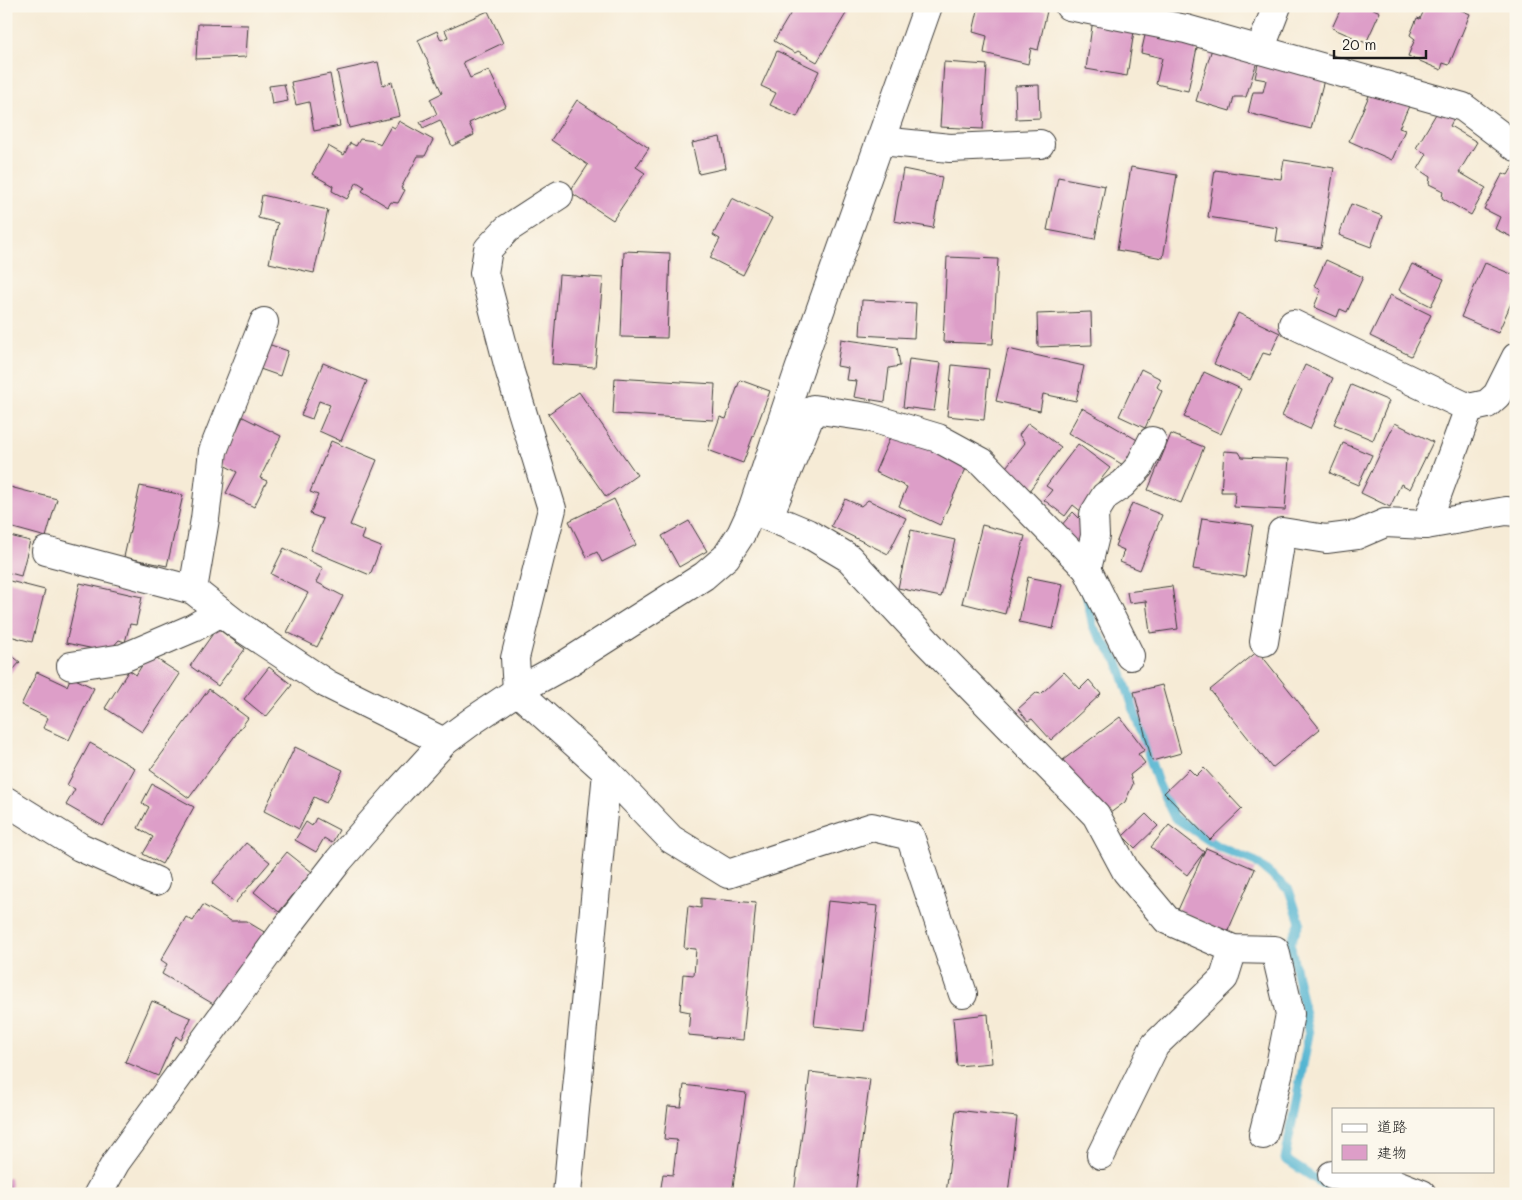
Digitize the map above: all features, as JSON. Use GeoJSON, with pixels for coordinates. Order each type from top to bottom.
{"type":"FeatureCollection","features":[{"type":"Feature","properties":{"kind":"street"},"geometry":{"type":"LineString","coordinates":[[760,513],[799,370],[882,141],[928,6]]}},
{"type":"Feature","properties":{"kind":"street"},"geometry":{"type":"LineString","coordinates":[[1069,6],[1186,29],[1463,107],[1516,147]]}},
{"type":"Feature","properties":{"kind":"street"},"geometry":{"type":"LineString","coordinates":[[1260,50],[1277,6]]}},
{"type":"Feature","properties":{"kind":"street"},"geometry":{"type":"LineString","coordinates":[[882,141],[950,148],[1040,144]]}},
{"type":"Feature","properties":{"kind":"street"},"geometry":{"type":"LineString","coordinates":[[558,195],[507,229],[488,249],[484,273],[510,372],[552,509],[515,658],[517,691],[607,772],[670,840],[728,874],[872,827],[910,836],[963,994]]}},
{"type":"Feature","properties":{"kind":"street"},"geometry":{"type":"LineString","coordinates":[[193,590],[205,519],[213,451],[264,322]]}},
{"type":"Feature","properties":{"kind":"street"},"geometry":{"type":"LineString","coordinates":[[1293,324],[1469,408],[1486,404],[1498,395],[1516,357]]}},
{"type":"Feature","properties":{"kind":"street"},"geometry":{"type":"LineString","coordinates":[[1426,525],[1469,408]]}},
{"type":"Feature","properties":{"kind":"street"},"geometry":{"type":"LineString","coordinates":[[98,1194],[116,1162],[286,927],[339,860],[400,790],[444,742],[475,719],[517,691],[566,664],[704,576],[726,557],[741,534],[760,513],[813,409],[868,417],[938,438],[982,462],[1087,569],[1130,656]]}},
{"type":"Feature","properties":{"kind":"street"},"geometry":{"type":"LineString","coordinates":[[1087,569],[1095,536],[1094,514],[1105,496],[1123,484],[1139,467],[1152,441]]}},
{"type":"Feature","properties":{"kind":"street"},"geometry":{"type":"LineString","coordinates":[[1264,642],[1282,532],[1326,539],[1357,535],[1385,523],[1426,525],[1506,511],[1516,512]]}},
{"type":"Feature","properties":{"kind":"street"},"geometry":{"type":"LineString","coordinates":[[760,513],[807,533],[849,558],[927,642],[1096,815],[1126,871],[1167,920],[1232,949],[1275,950],[1290,1014],[1279,1071],[1263,1136]]}},
{"type":"Feature","properties":{"kind":"street"},"geometry":{"type":"LineString","coordinates":[[46,552],[193,590],[221,612],[327,684],[444,742]]}},
{"type":"Feature","properties":{"kind":"street"},"geometry":{"type":"LineString","coordinates":[[71,666],[123,658],[193,628],[221,612]]}},
{"type":"Feature","properties":{"kind":"street"},"geometry":{"type":"LineString","coordinates":[[567,1194],[607,772]]}},
{"type":"Feature","properties":{"kind":"street"},"geometry":{"type":"LineString","coordinates":[[6,801],[80,847],[156,881]]}},
{"type":"Feature","properties":{"kind":"street"},"geometry":{"type":"LineString","coordinates":[[1101,1155],[1155,1045],[1224,978],[1232,949]]}},
{"type":"Feature","properties":{"kind":"street"},"geometry":{"type":"LineString","coordinates":[[1332,1175],[1394,1183],[1422,1194]]}},
{"type":"Feature","properties":{"kind":"building"},"geometry":{"type":"Polygon","coordinates":[[[795,6],[850,7],[817,62],[798,51],[795,53],[774,41],[795,6]]]}},
{"type":"Feature","properties":{"kind":"building"},"geometry":{"type":"Polygon","coordinates":[[[979,6],[1027,6],[1047,11],[1038,50],[1031,48],[1028,64],[984,53],[987,36],[973,32],[979,6]]]}},
{"type":"Feature","properties":{"kind":"building"},"geometry":{"type":"Polygon","coordinates":[[[1342,6],[1367,6],[1380,12],[1366,43],[1332,28],[1342,6]]]}},
{"type":"Feature","properties":{"kind":"building"},"geometry":{"type":"Polygon","coordinates":[[[1426,6],[1452,6],[1470,14],[1449,65],[1443,63],[1441,70],[1408,56],[1415,39],[1410,35],[1417,18],[1420,19],[1426,6]]]}},
{"type":"Feature","properties":{"kind":"building"},"geometry":{"type":"Polygon","coordinates":[[[488,11],[503,43],[463,62],[470,78],[489,70],[506,106],[469,123],[474,135],[452,146],[440,120],[423,128],[420,122],[437,114],[430,99],[442,93],[418,40],[437,31],[441,40],[448,37],[445,30],[488,11]]]}},
{"type":"Feature","properties":{"kind":"building"},"geometry":{"type":"Polygon","coordinates":[[[1093,19],[1135,25],[1127,76],[1086,69],[1093,19]]]}},
{"type":"Feature","properties":{"kind":"building"},"geometry":{"type":"Polygon","coordinates":[[[198,24],[248,25],[246,57],[196,59],[198,24]]]}},
{"type":"Feature","properties":{"kind":"building"},"geometry":{"type":"Polygon","coordinates":[[[1146,31],[1198,43],[1188,91],[1156,84],[1162,58],[1141,53],[1146,31]]]}},
{"type":"Feature","properties":{"kind":"building"},"geometry":{"type":"Polygon","coordinates":[[[1214,42],[1259,55],[1246,97],[1234,97],[1230,111],[1196,101],[1214,42]]]}},
{"type":"Feature","properties":{"kind":"building"},"geometry":{"type":"Polygon","coordinates":[[[777,51],[819,71],[797,117],[770,105],[776,93],[761,86],[777,51]]]}},
{"type":"Feature","properties":{"kind":"building"},"geometry":{"type":"Polygon","coordinates":[[[1259,59],[1325,76],[1311,129],[1248,113],[1253,92],[1263,92],[1266,80],[1255,78],[1259,59]]]}},
{"type":"Feature","properties":{"kind":"building"},"geometry":{"type":"Polygon","coordinates":[[[378,62],[383,85],[392,82],[400,116],[349,128],[337,71],[378,62]]]}},
{"type":"Feature","properties":{"kind":"building"},"geometry":{"type":"Polygon","coordinates":[[[944,62],[987,65],[983,129],[940,127],[944,62]]]}},
{"type":"Feature","properties":{"kind":"building"},"geometry":{"type":"Polygon","coordinates":[[[330,74],[340,126],[314,131],[309,102],[296,105],[291,82],[330,74]]]}},
{"type":"Feature","properties":{"kind":"building"},"geometry":{"type":"Polygon","coordinates":[[[284,84],[288,101],[272,104],[269,86],[284,84]]]}},
{"type":"Feature","properties":{"kind":"building"},"geometry":{"type":"Polygon","coordinates":[[[1039,85],[1040,118],[1016,119],[1015,86],[1039,85]]]}},
{"type":"Feature","properties":{"kind":"building"},"geometry":{"type":"Polygon","coordinates":[[[1372,89],[1409,106],[1399,128],[1405,130],[1392,160],[1349,141],[1372,89]]]}},
{"type":"Feature","properties":{"kind":"building"},"geometry":{"type":"Polygon","coordinates":[[[577,100],[649,148],[636,167],[645,173],[613,220],[570,192],[588,165],[551,140],[577,100]]]}},
{"type":"Feature","properties":{"kind":"building"},"geometry":{"type":"Polygon","coordinates":[[[1440,107],[1455,116],[1450,126],[1477,142],[1459,172],[1486,188],[1471,215],[1442,198],[1443,191],[1429,184],[1430,177],[1418,169],[1427,154],[1416,148],[1440,107]]]}},
{"type":"Feature","properties":{"kind":"building"},"geometry":{"type":"Polygon","coordinates":[[[399,121],[433,140],[425,156],[418,156],[401,188],[405,190],[398,203],[391,202],[388,207],[362,191],[365,187],[357,182],[347,199],[332,191],[333,186],[312,174],[328,146],[344,155],[350,143],[356,146],[360,139],[374,141],[380,145],[391,126],[395,128],[399,121]]]}},
{"type":"Feature","properties":{"kind":"building"},"geometry":{"type":"Polygon","coordinates":[[[720,137],[726,168],[699,174],[692,143],[720,137]]]}},
{"type":"Feature","properties":{"kind":"building"},"geometry":{"type":"Polygon","coordinates":[[[1284,160],[1334,168],[1321,248],[1276,241],[1278,228],[1208,217],[1215,170],[1281,179],[1284,160]]]}},
{"type":"Feature","properties":{"kind":"building"},"geometry":{"type":"Polygon","coordinates":[[[1516,161],[1516,239],[1495,229],[1500,217],[1484,209],[1503,173],[1508,175],[1516,161]]]}},
{"type":"Feature","properties":{"kind":"building"},"geometry":{"type":"Polygon","coordinates":[[[1131,167],[1177,175],[1163,258],[1117,250],[1131,167]]]}},
{"type":"Feature","properties":{"kind":"building"},"geometry":{"type":"Polygon","coordinates":[[[903,169],[942,177],[933,228],[894,221],[903,169]]]}},
{"type":"Feature","properties":{"kind":"building"},"geometry":{"type":"Polygon","coordinates":[[[1058,177],[1105,186],[1095,239],[1047,230],[1058,177]]]}},
{"type":"Feature","properties":{"kind":"building"},"geometry":{"type":"Polygon","coordinates":[[[262,195],[328,210],[314,273],[269,263],[278,223],[258,218],[262,195]]]}},
{"type":"Feature","properties":{"kind":"building"},"geometry":{"type":"Polygon","coordinates":[[[732,198],[772,218],[743,275],[710,258],[720,239],[713,235],[732,198]]]}},
{"type":"Feature","properties":{"kind":"building"},"geometry":{"type":"Polygon","coordinates":[[[1351,204],[1382,216],[1371,247],[1339,235],[1351,204]]]}},
{"type":"Feature","properties":{"kind":"building"},"geometry":{"type":"Polygon","coordinates":[[[624,251],[670,253],[667,338],[621,337],[624,251]]]}},
{"type":"Feature","properties":{"kind":"building"},"geometry":{"type":"Polygon","coordinates":[[[947,257],[998,259],[993,344],[943,342],[947,257]]]}},
{"type":"Feature","properties":{"kind":"building"},"geometry":{"type":"Polygon","coordinates":[[[1326,260],[1363,277],[1347,312],[1340,309],[1337,317],[1314,307],[1321,290],[1314,286],[1326,260]]]}},
{"type":"Feature","properties":{"kind":"building"},"geometry":{"type":"Polygon","coordinates":[[[1485,263],[1516,276],[1516,292],[1498,333],[1461,317],[1485,263]]]}},
{"type":"Feature","properties":{"kind":"building"},"geometry":{"type":"Polygon","coordinates":[[[1412,264],[1444,279],[1431,306],[1399,290],[1412,264]]]}},
{"type":"Feature","properties":{"kind":"building"},"geometry":{"type":"Polygon","coordinates":[[[559,275],[603,278],[595,367],[552,364],[559,275]]]}},
{"type":"Feature","properties":{"kind":"building"},"geometry":{"type":"Polygon","coordinates":[[[1390,295],[1431,315],[1411,356],[1370,336],[1390,295]]]}},
{"type":"Feature","properties":{"kind":"building"},"geometry":{"type":"Polygon","coordinates":[[[862,300],[916,303],[914,338],[860,335],[862,300]]]}},
{"type":"Feature","properties":{"kind":"building"},"geometry":{"type":"Polygon","coordinates":[[[1091,312],[1092,345],[1038,347],[1037,314],[1091,312]]]}},
{"type":"Feature","properties":{"kind":"building"},"geometry":{"type":"Polygon","coordinates":[[[1238,313],[1280,333],[1270,355],[1263,353],[1250,380],[1214,364],[1238,313]]]}},
{"type":"Feature","properties":{"kind":"building"},"geometry":{"type":"Polygon","coordinates":[[[841,339],[897,347],[900,366],[889,368],[885,402],[854,397],[857,381],[846,380],[848,368],[837,366],[841,339]]]}},
{"type":"Feature","properties":{"kind":"building"},"geometry":{"type":"Polygon","coordinates":[[[268,344],[288,351],[280,376],[260,369],[268,344]]]}},
{"type":"Feature","properties":{"kind":"building"},"geometry":{"type":"Polygon","coordinates":[[[1008,349],[1084,366],[1076,401],[1043,394],[1040,411],[996,401],[1008,349]]]}},
{"type":"Feature","properties":{"kind":"building"},"geometry":{"type":"Polygon","coordinates":[[[909,359],[941,363],[934,411],[903,407],[909,359]]]}},
{"type":"Feature","properties":{"kind":"building"},"geometry":{"type":"Polygon","coordinates":[[[323,363],[367,381],[341,441],[319,431],[330,405],[319,401],[312,419],[301,415],[323,363]]]}},
{"type":"Feature","properties":{"kind":"building"},"geometry":{"type":"Polygon","coordinates":[[[952,365],[989,369],[984,420],[947,416],[952,365]]]}},
{"type":"Feature","properties":{"kind":"building"},"geometry":{"type":"Polygon","coordinates":[[[1305,365],[1333,378],[1310,429],[1282,416],[1305,365]]]}},
{"type":"Feature","properties":{"kind":"building"},"geometry":{"type":"Polygon","coordinates":[[[1141,369],[1161,379],[1157,387],[1162,391],[1145,428],[1119,416],[1141,369]]]}},
{"type":"Feature","properties":{"kind":"building"},"geometry":{"type":"Polygon","coordinates":[[[1204,372],[1241,389],[1221,434],[1184,417],[1204,372]]]}},
{"type":"Feature","properties":{"kind":"building"},"geometry":{"type":"Polygon","coordinates":[[[615,378],[715,384],[713,420],[613,414],[615,378]]]}},
{"type":"Feature","properties":{"kind":"building"},"geometry":{"type":"Polygon","coordinates":[[[740,380],[770,391],[743,463],[708,450],[720,417],[726,419],[740,380]]]}},
{"type":"Feature","properties":{"kind":"building"},"geometry":{"type":"Polygon","coordinates":[[[1351,385],[1389,401],[1373,440],[1334,424],[1351,385]]]}},
{"type":"Feature","properties":{"kind":"building"},"geometry":{"type":"Polygon","coordinates":[[[579,392],[637,475],[606,497],[548,414],[579,392]]]}},
{"type":"Feature","properties":{"kind":"building"},"geometry":{"type":"Polygon","coordinates":[[[1082,408],[1139,441],[1125,466],[1068,433],[1082,408]]]}},
{"type":"Feature","properties":{"kind":"building"},"geometry":{"type":"Polygon","coordinates":[[[243,417],[281,436],[260,478],[267,481],[254,507],[226,493],[237,472],[220,463],[243,417]]]}},
{"type":"Feature","properties":{"kind":"building"},"geometry":{"type":"Polygon","coordinates":[[[1028,423],[1061,447],[1029,491],[1003,471],[1025,443],[1019,435],[1028,423]]]}},
{"type":"Feature","properties":{"kind":"building"},"geometry":{"type":"Polygon","coordinates":[[[1395,423],[1433,442],[1410,489],[1401,484],[1390,507],[1361,493],[1395,423]]]}},
{"type":"Feature","properties":{"kind":"building"},"geometry":{"type":"Polygon","coordinates":[[[895,426],[970,460],[940,525],[899,506],[907,487],[875,472],[895,426]]]}},
{"type":"Feature","properties":{"kind":"building"},"geometry":{"type":"Polygon","coordinates":[[[1171,434],[1204,447],[1181,503],[1148,490],[1171,434]]]}},
{"type":"Feature","properties":{"kind":"building"},"geometry":{"type":"Polygon","coordinates":[[[331,441],[377,460],[350,525],[364,531],[361,539],[381,547],[370,575],[310,550],[323,519],[310,514],[318,495],[310,492],[331,441]]]}},
{"type":"Feature","properties":{"kind":"building"},"geometry":{"type":"Polygon","coordinates":[[[1343,443],[1372,455],[1358,485],[1330,473],[1343,443]]]}},
{"type":"Feature","properties":{"kind":"building"},"geometry":{"type":"Polygon","coordinates":[[[1078,444],[1110,468],[1094,488],[1083,513],[1073,505],[1065,516],[1044,500],[1052,490],[1046,486],[1078,444]]]}},
{"type":"Feature","properties":{"kind":"building"},"geometry":{"type":"Polygon","coordinates":[[[1224,451],[1239,452],[1242,457],[1289,459],[1285,510],[1234,507],[1235,492],[1221,492],[1224,451]]]}},
{"type":"Feature","properties":{"kind":"building"},"geometry":{"type":"Polygon","coordinates":[[[6,486],[57,499],[46,537],[6,526],[6,486]]]}},
{"type":"Feature","properties":{"kind":"building"},"geometry":{"type":"Polygon","coordinates":[[[140,486],[183,495],[167,566],[124,557],[140,486]]]}},
{"type":"Feature","properties":{"kind":"building"},"geometry":{"type":"Polygon","coordinates":[[[614,499],[636,545],[602,562],[597,552],[587,557],[569,521],[614,499]]]}},
{"type":"Feature","properties":{"kind":"building"},"geometry":{"type":"Polygon","coordinates":[[[845,499],[861,506],[868,500],[906,518],[888,554],[831,526],[845,499]]]}},
{"type":"Feature","properties":{"kind":"building"},"geometry":{"type":"Polygon","coordinates":[[[1132,503],[1162,515],[1140,570],[1120,562],[1124,550],[1115,546],[1132,503]]]}},
{"type":"Feature","properties":{"kind":"building"},"geometry":{"type":"Polygon","coordinates":[[[1073,512],[1086,525],[1080,547],[1060,527],[1073,512]]]}},
{"type":"Feature","properties":{"kind":"building"},"geometry":{"type":"Polygon","coordinates":[[[1202,518],[1253,525],[1245,577],[1193,569],[1202,518]]]}},
{"type":"Feature","properties":{"kind":"building"},"geometry":{"type":"Polygon","coordinates":[[[689,521],[707,551],[679,567],[662,536],[689,521]]]}},
{"type":"Feature","properties":{"kind":"building"},"geometry":{"type":"Polygon","coordinates":[[[982,525],[1025,536],[1005,614],[962,603],[982,525]]]}},
{"type":"Feature","properties":{"kind":"building"},"geometry":{"type":"Polygon","coordinates":[[[911,530],[955,540],[941,597],[898,588],[911,530]]]}},
{"type":"Feature","properties":{"kind":"building"},"geometry":{"type":"Polygon","coordinates":[[[6,535],[30,541],[21,576],[6,572],[6,535]]]}},
{"type":"Feature","properties":{"kind":"building"},"geometry":{"type":"Polygon","coordinates":[[[284,548],[323,568],[316,582],[343,596],[317,647],[287,632],[308,593],[271,574],[284,548]]]}},
{"type":"Feature","properties":{"kind":"building"},"geometry":{"type":"Polygon","coordinates":[[[1028,577],[1063,584],[1053,629],[1019,622],[1028,577]]]}},
{"type":"Feature","properties":{"kind":"building"},"geometry":{"type":"Polygon","coordinates":[[[6,580],[45,590],[32,642],[6,635],[6,580]]]}},
{"type":"Feature","properties":{"kind":"building"},"geometry":{"type":"Polygon","coordinates":[[[80,583],[142,597],[136,625],[130,624],[125,642],[119,640],[108,652],[66,643],[80,583]]]}},
{"type":"Feature","properties":{"kind":"building"},"geometry":{"type":"Polygon","coordinates":[[[1172,586],[1178,629],[1150,633],[1146,601],[1129,603],[1127,592],[1172,586]]]}},
{"type":"Feature","properties":{"kind":"building"},"geometry":{"type":"Polygon","coordinates":[[[217,628],[245,649],[218,686],[190,666],[217,628]]]}},
{"type":"Feature","properties":{"kind":"building"},"geometry":{"type":"Polygon","coordinates":[[[6,651],[20,662],[6,678],[6,651]]]}},
{"type":"Feature","properties":{"kind":"building"},"geometry":{"type":"Polygon","coordinates":[[[1258,651],[1320,729],[1272,768],[1210,690],[1258,651]]]}},
{"type":"Feature","properties":{"kind":"building"},"geometry":{"type":"Polygon","coordinates":[[[149,654],[180,674],[142,732],[105,708],[129,670],[136,675],[149,654]]]}},
{"type":"Feature","properties":{"kind":"building"},"geometry":{"type":"Polygon","coordinates":[[[269,667],[292,685],[266,717],[244,699],[269,667]]]}},
{"type":"Feature","properties":{"kind":"building"},"geometry":{"type":"Polygon","coordinates":[[[37,672],[67,686],[71,677],[94,688],[69,740],[43,728],[48,718],[21,705],[37,672]]]}},
{"type":"Feature","properties":{"kind":"building"},"geometry":{"type":"Polygon","coordinates":[[[1064,672],[1080,689],[1089,680],[1101,694],[1051,740],[1032,719],[1028,721],[1018,709],[1036,693],[1041,694],[1064,672]]]}},
{"type":"Feature","properties":{"kind":"building"},"geometry":{"type":"Polygon","coordinates":[[[1162,685],[1181,753],[1152,761],[1134,692],[1162,685]]]}},
{"type":"Feature","properties":{"kind":"building"},"geometry":{"type":"Polygon","coordinates":[[[209,689],[248,718],[189,798],[150,770],[209,689]]]}},
{"type":"Feature","properties":{"kind":"building"},"geometry":{"type":"Polygon","coordinates":[[[1120,717],[1145,750],[1138,754],[1145,763],[1130,775],[1133,784],[1125,802],[1101,820],[1059,763],[1120,717]]]}},
{"type":"Feature","properties":{"kind":"building"},"geometry":{"type":"Polygon","coordinates":[[[90,743],[135,768],[103,826],[66,805],[75,789],[67,785],[90,743]]]}},
{"type":"Feature","properties":{"kind":"building"},"geometry":{"type":"Polygon","coordinates":[[[295,747],[343,770],[326,803],[314,797],[299,829],[264,811],[295,747]]]}},
{"type":"Feature","properties":{"kind":"building"},"geometry":{"type":"Polygon","coordinates":[[[1204,768],[1242,809],[1210,840],[1164,793],[1189,769],[1196,776],[1204,768]]]}},
{"type":"Feature","properties":{"kind":"building"},"geometry":{"type":"Polygon","coordinates":[[[152,784],[194,807],[162,864],[143,854],[153,837],[138,828],[149,807],[142,803],[152,784]]]}},
{"type":"Feature","properties":{"kind":"building"},"geometry":{"type":"Polygon","coordinates":[[[1146,814],[1158,826],[1135,848],[1123,836],[1146,814]]]}},
{"type":"Feature","properties":{"kind":"building"},"geometry":{"type":"Polygon","coordinates":[[[316,818],[339,830],[332,843],[324,838],[316,852],[295,840],[306,822],[312,826],[316,818]]]}},
{"type":"Feature","properties":{"kind":"building"},"geometry":{"type":"Polygon","coordinates":[[[1169,825],[1204,852],[1187,875],[1151,847],[1169,825]]]}},
{"type":"Feature","properties":{"kind":"building"},"geometry":{"type":"Polygon","coordinates":[[[246,843],[270,862],[235,903],[212,883],[246,843]]]}},
{"type":"Feature","properties":{"kind":"building"},"geometry":{"type":"Polygon","coordinates":[[[1206,848],[1255,869],[1227,933],[1178,910],[1206,848]]]}},
{"type":"Feature","properties":{"kind":"building"},"geometry":{"type":"Polygon","coordinates":[[[287,852],[312,872],[279,912],[254,892],[287,852]]]}},
{"type":"Feature","properties":{"kind":"building"},"geometry":{"type":"Polygon","coordinates":[[[701,898],[756,903],[743,1040],[688,1035],[690,1012],[680,1010],[683,974],[694,975],[696,949],[684,948],[688,906],[701,908],[701,898]]]}},
{"type":"Feature","properties":{"kind":"building"},"geometry":{"type":"Polygon","coordinates":[[[828,901],[878,906],[864,1031],[814,1026],[828,901]]]}},
{"type":"Feature","properties":{"kind":"building"},"geometry":{"type":"Polygon","coordinates":[[[203,905],[231,921],[246,921],[266,933],[222,1009],[162,974],[167,964],[161,960],[186,917],[193,921],[203,905]]]}},
{"type":"Feature","properties":{"kind":"building"},"geometry":{"type":"Polygon","coordinates":[[[152,1001],[191,1018],[181,1040],[176,1036],[158,1076],[125,1062],[152,1001]]]}},
{"type":"Feature","properties":{"kind":"building"},"geometry":{"type":"Polygon","coordinates":[[[988,1014],[992,1063],[957,1066],[953,1018],[988,1014]]]}},
{"type":"Feature","properties":{"kind":"building"},"geometry":{"type":"Polygon","coordinates":[[[810,1072],[870,1079],[855,1194],[794,1194],[810,1072]]]}},
{"type":"Feature","properties":{"kind":"building"},"geometry":{"type":"Polygon","coordinates":[[[684,1085],[746,1093],[732,1194],[660,1194],[663,1174],[673,1175],[677,1140],[664,1139],[668,1106],[681,1107],[684,1085]]]}},
{"type":"Feature","properties":{"kind":"building"},"geometry":{"type":"Polygon","coordinates":[[[956,1110],[1017,1117],[1008,1194],[946,1194],[956,1110]]]}},
{"type":"Feature","properties":{"kind":"building"},"geometry":{"type":"Polygon","coordinates":[[[6,1177],[10,1177],[12,1194],[6,1194],[6,1177]]]}},
{"type":"Feature","properties":{"kind":"waterway"},"geometry":{"type":"LineString","coordinates":[[1086,592],[1093,627],[1118,662],[1158,783],[1174,817],[1217,846],[1256,862],[1289,890],[1300,922],[1290,943],[1309,1034],[1285,1159],[1329,1188],[1326,1194]]}}]}
